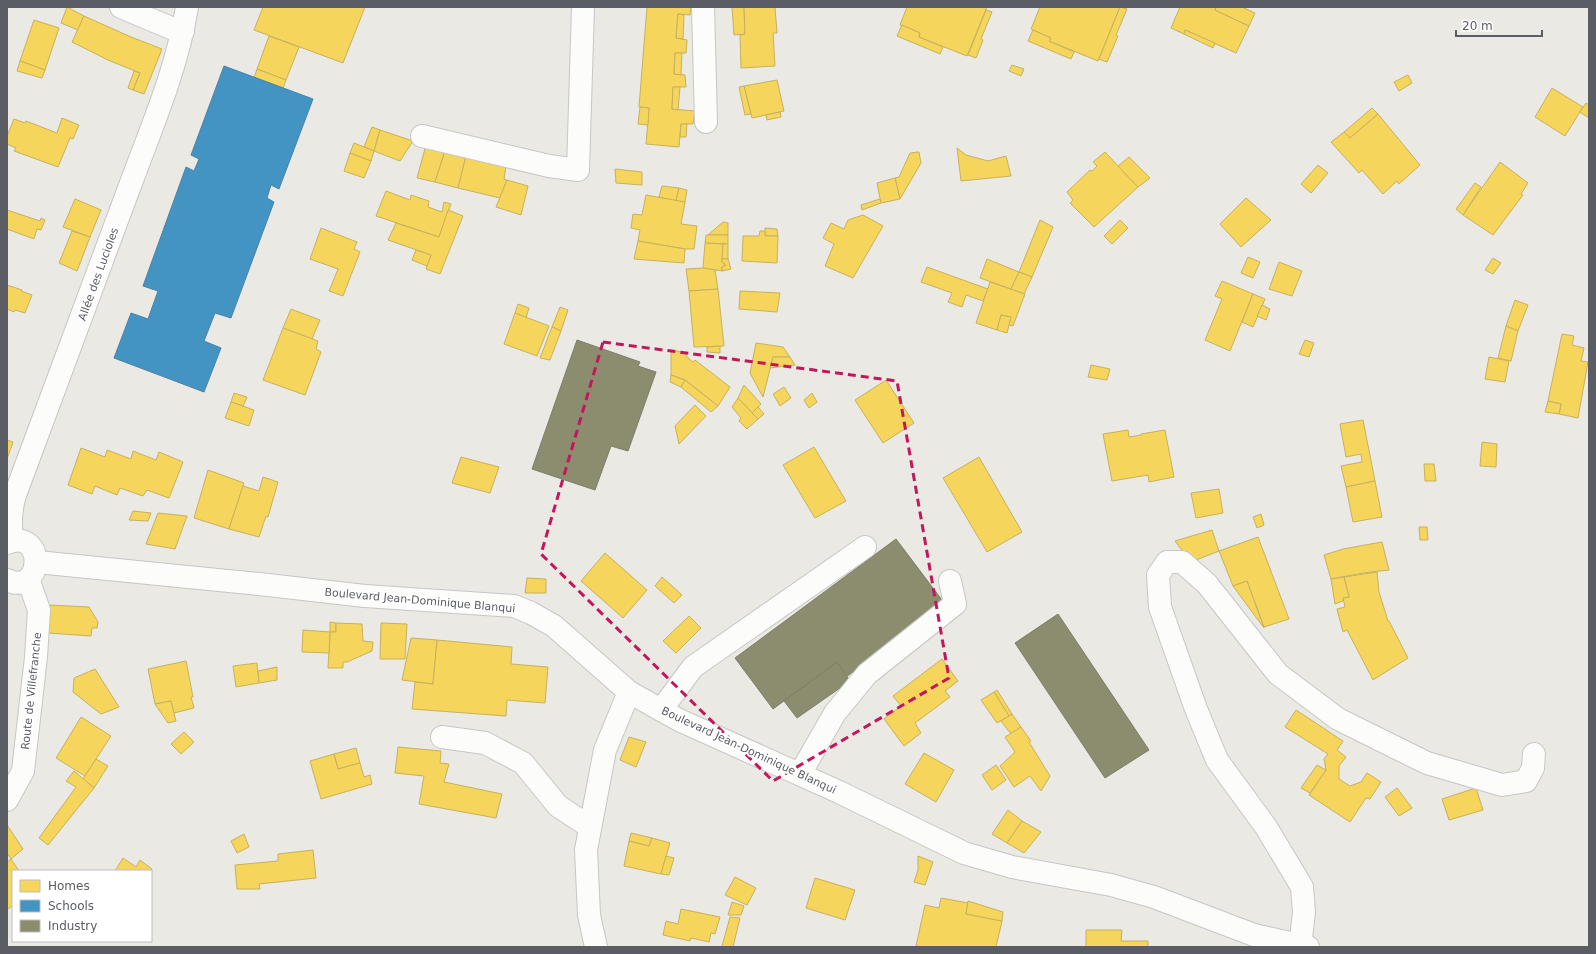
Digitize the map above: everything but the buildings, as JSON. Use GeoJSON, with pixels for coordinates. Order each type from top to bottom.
{"type":"FeatureCollection","features":[{"type":"Feature","properties":{"kind":"street"},"geometry":{"type":"LineString","coordinates":[[122,7],[171,28],[183,31]]}},
{"type":"Feature","properties":{"kind":"street","name":"Allée des Lucioles"},"geometry":{"type":"LineString","coordinates":[[10,542],[11,509],[15,495],[88,302],[164,93],[183,31],[187,7]]}},
{"type":"Feature","properties":{"kind":"street"},"geometry":{"type":"LineString","coordinates":[[422,136],[549,166],[578,170],[583,7]]}},
{"type":"Feature","properties":{"kind":"street"},"geometry":{"type":"LineString","coordinates":[[703,7],[706,122]]}},
{"type":"Feature","properties":{"kind":"street","name":"Route de Villefranche"},"geometry":{"type":"LineString","coordinates":[[7,800],[15,770],[36,657],[39,610],[24,573],[35,553],[30,546],[21,541],[10,542]]}},
{"type":"Feature","properties":{"kind":"street"},"geometry":{"type":"LineString","coordinates":[[661,710],[693,668],[865,547]]}},
{"type":"Feature","properties":{"kind":"street"},"geometry":{"type":"LineString","coordinates":[[1303,947],[1304,912],[1302,887],[1266,827],[1217,760],[1196,709],[1160,607],[1158,574],[1167,562],[1182,562],[1207,584],[1278,674],[1338,719],[1426,763],[1502,785],[1526,781],[1533,768],[1534,754]]}},
{"type":"Feature","properties":{"kind":"street","name":"Boulevard Jean-Dominique Blanqui"},"geometry":{"type":"LineString","coordinates":[[24,573],[259,584],[365,596],[514,606],[531,613],[554,626],[630,692],[661,710],[839,792],[964,853],[1012,867],[1111,885],[1161,900],[1254,935],[1303,947]]}},
{"type":"Feature","properties":{"kind":"street"},"geometry":{"type":"LineString","coordinates":[[800,774],[835,713],[867,674],[955,604],[950,580]]}},
{"type":"Feature","properties":{"kind":"street"},"geometry":{"type":"LineString","coordinates":[[596,947],[589,915],[586,850],[605,750],[630,692]]}},
{"type":"Feature","properties":{"kind":"street"},"geometry":{"type":"LineString","coordinates":[[442,737],[485,743],[523,763],[558,806],[590,827]]}},
{"type":"Feature","properties":{"kind":"highlighted area"},"geometry":{"type":"Polygon","coordinates":[[[603,342],[897,381],[949,678],[773,781],[541,554],[603,342]]]}}]}
